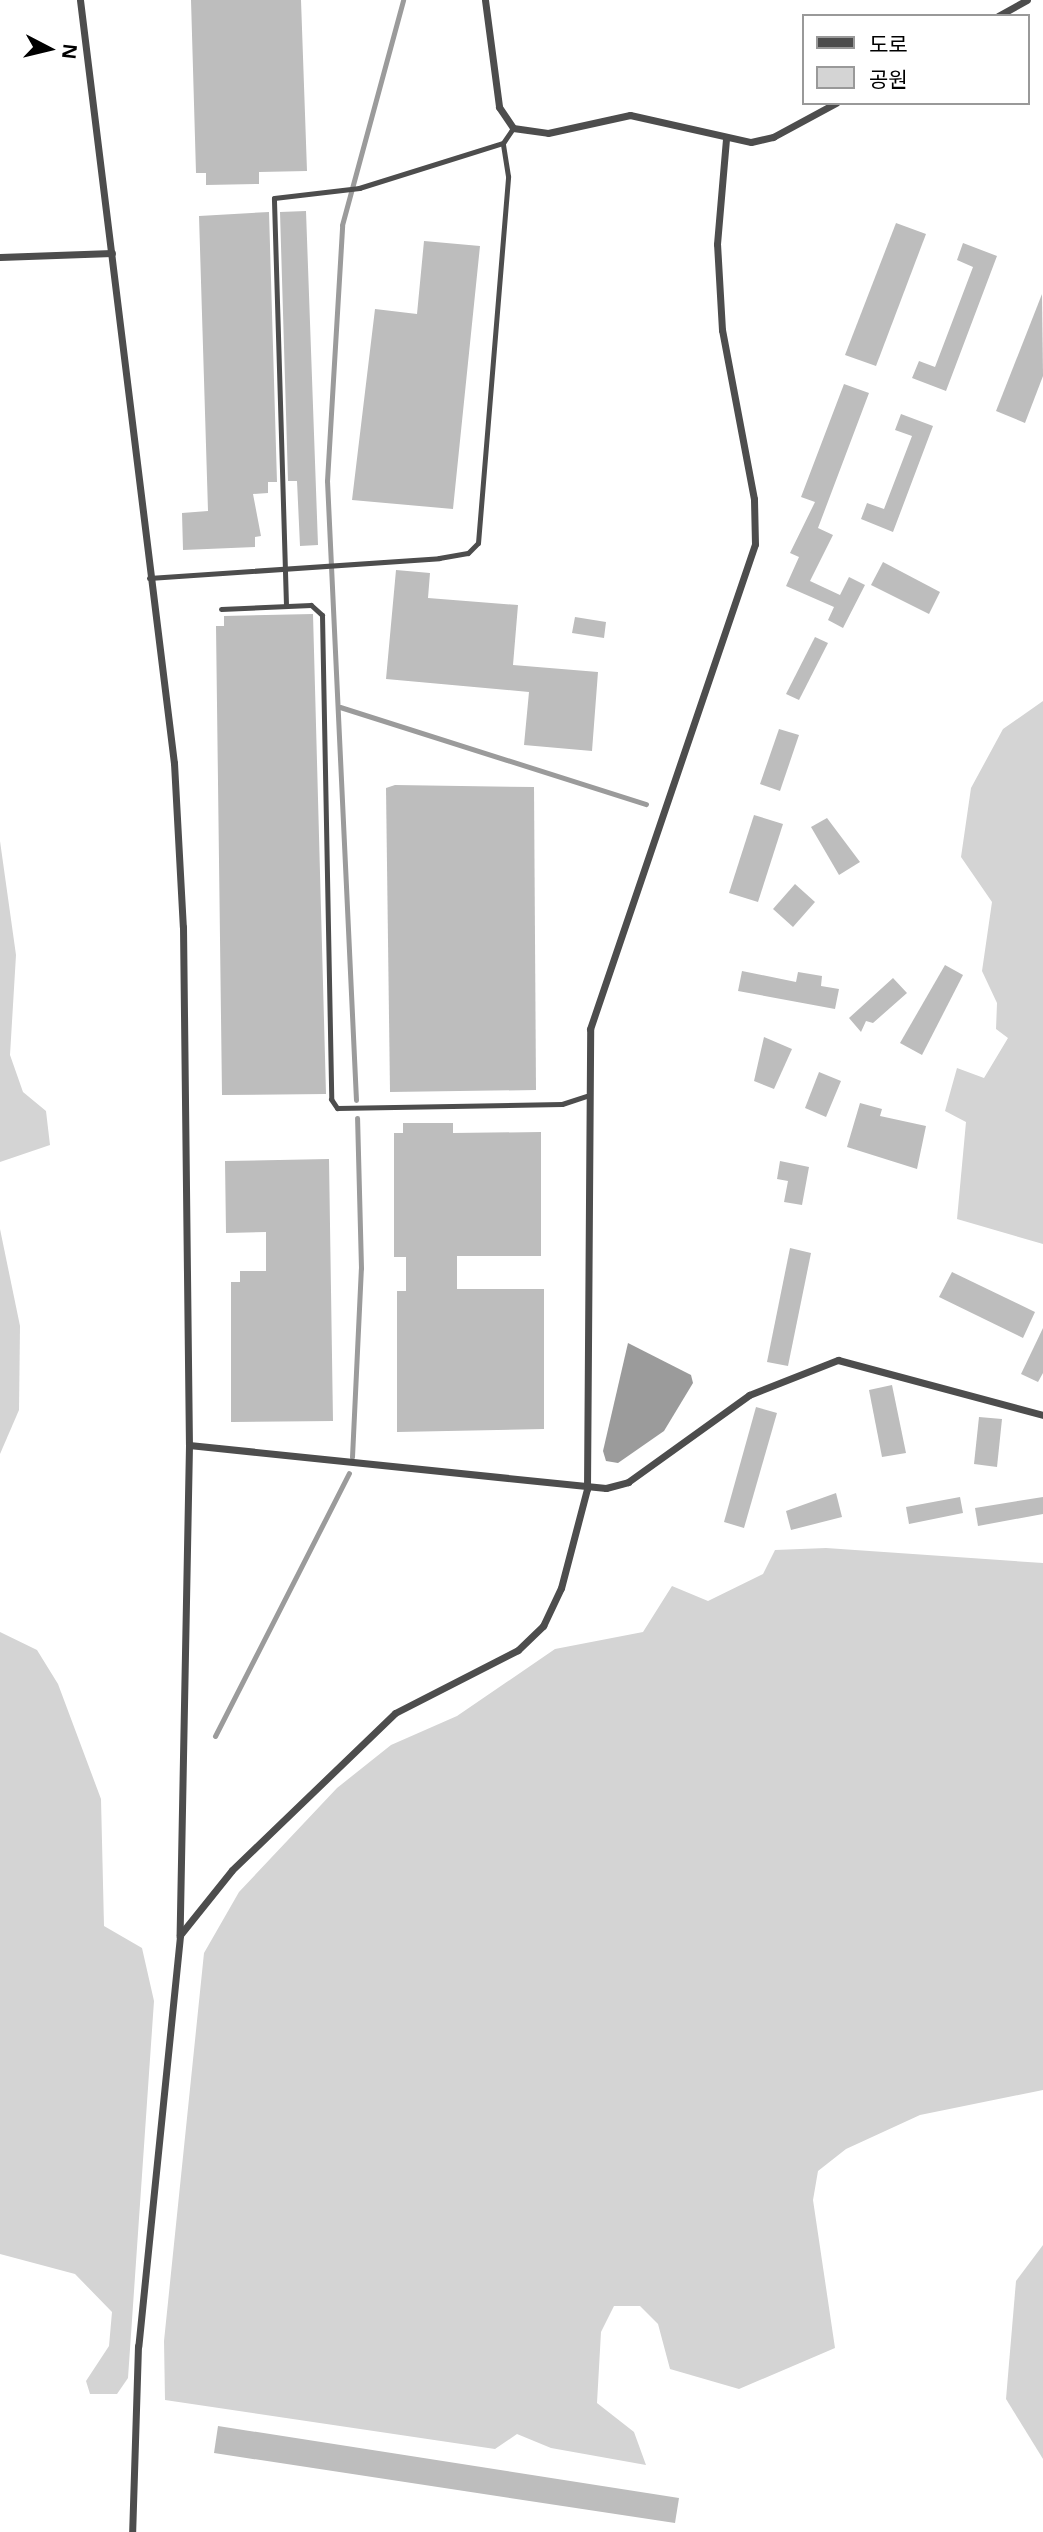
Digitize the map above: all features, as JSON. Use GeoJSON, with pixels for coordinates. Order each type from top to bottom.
{"type":"FeatureCollection","features":[{"type":"Feature","properties":{"kind":"street"},"geometry":{"type":"LineString","coordinates":[[80,0],[180,841],[188,1445],[180,1936],[138,2346],[132,2532]]}},
{"type":"Feature","properties":{"kind":"street"},"geometry":{"type":"LineString","coordinates":[[485,0],[499,107],[513,128],[548,132],[630,115],[726,138],[773,138],[832,105]]}},
{"type":"Feature","properties":{"kind":"street"},"geometry":{"type":"LineString","coordinates":[[1002,14],[1027,0]]}},
{"type":"Feature","properties":{"kind":"street"},"geometry":{"type":"LineString","coordinates":[[180,1936],[232,1870],[395,1713],[482,1673],[543,1626],[561,1588],[587,1489],[592,1292],[587,1096],[590,1029],[755,544],[754,499],[722,330],[717,244],[726,138]]}},
{"type":"Feature","properties":{"kind":"street"},"geometry":{"type":"LineString","coordinates":[[0,257],[112,253]]}},
{"type":"Feature","properties":{"kind":"street"},"geometry":{"type":"LineString","coordinates":[[188,1445],[587,1489],[628,1482],[720,1410],[810,1366],[838,1360],[1043,1415]]}},
{"type":"Feature","properties":{"kind":"lane"},"geometry":{"type":"LineString","coordinates":[[286,605],[274,198],[359,188],[503,142],[513,128]]}},
{"type":"Feature","properties":{"kind":"lane"},"geometry":{"type":"LineString","coordinates":[[149,578],[322,562],[439,558],[468,553],[478,543],[508,176],[503,142]]}},
{"type":"Feature","properties":{"kind":"lane"},"geometry":{"type":"LineString","coordinates":[[221,609],[311,605],[322,615],[331,1098],[337,1108],[562,1104],[587,1096]]}},
{"type":"Feature","properties":{"kind":"green space"},"geometry":{"type":"Polygon","coordinates":[[[1043,701],[1043,1244],[957,1219],[966,1122],[945,1111],[957,1068],[984,1078],[1008,1038],[996,1029],[997,1003],[982,971],[992,902],[961,857],[971,788],[1003,729],[1043,701]]]}},
{"type":"Feature","properties":{"kind":"green space"},"geometry":{"type":"Polygon","coordinates":[[[0,841],[16,955],[10,1055],[23,1092],[46,1111],[50,1145],[0,1162],[0,841]]]}},
{"type":"Feature","properties":{"kind":"green space"},"geometry":{"type":"Polygon","coordinates":[[[0,1229],[20,1326],[19,1410],[0,1454],[0,1229]]]}},
{"type":"Feature","properties":{"kind":"green space"},"geometry":{"type":"Polygon","coordinates":[[[826,1548],[1043,1563],[1043,2090],[920,2115],[846,2149],[818,2171],[813,2200],[835,2348],[739,2389],[670,2369],[658,2324],[640,2306],[614,2306],[601,2332],[597,2403],[634,2432],[646,2465],[551,2448],[517,2434],[495,2449],[165,2400],[164,2341],[204,1953],[239,1892],[337,1788],[391,1745],[457,1716],[555,1649],[643,1632],[672,1586],[708,1601],[763,1574],[775,1550],[826,1548]]]}},
{"type":"Feature","properties":{"kind":"green space"},"geometry":{"type":"Polygon","coordinates":[[[0,1632],[37,1650],[58,1684],[101,1799],[104,1926],[142,1948],[154,2001],[128,2378],[117,2394],[90,2394],[86,2381],[109,2346],[112,2312],[75,2274],[0,2254],[0,1632]]]}},
{"type":"Feature","properties":{"kind":"green space"},"geometry":{"type":"Polygon","coordinates":[[[1043,2245],[1043,2459],[1006,2399],[1016,2281],[1043,2245]]]}},
{"type":"Feature","properties":{"kind":"shaded area"},"geometry":{"type":"Polygon","coordinates":[[[628,1343],[691,1375],[693,1383],[664,1431],[618,1463],[606,1461],[603,1451],[628,1343]]]}},
{"type":"Feature","properties":{"kind":"building"},"geometry":{"type":"Polygon","coordinates":[[[191,0],[301,0],[307,171],[259,172],[259,184],[206,185],[206,173],[196,173],[191,0]]]}},
{"type":"Feature","properties":{"kind":"building"},"geometry":{"type":"Polygon","coordinates":[[[306,211],[318,545],[300,546],[297,481],[288,481],[280,212],[306,211]]]}},
{"type":"Feature","properties":{"kind":"building"},"geometry":{"type":"Polygon","coordinates":[[[269,212],[277,482],[268,482],[268,493],[253,494],[261,536],[255,537],[255,547],[183,550],[182,513],[208,511],[199,216],[269,212]]]}},
{"type":"Feature","properties":{"kind":"building"},"geometry":{"type":"Polygon","coordinates":[[[896,223],[926,234],[876,366],[845,355],[896,223]]]}},
{"type":"Feature","properties":{"kind":"building"},"geometry":{"type":"Polygon","coordinates":[[[424,241],[480,246],[453,509],[352,500],[375,309],[417,314],[424,241]]]}},
{"type":"Feature","properties":{"kind":"building"},"geometry":{"type":"Polygon","coordinates":[[[963,243],[997,256],[946,391],[912,378],[919,361],[935,367],[973,267],[957,260],[963,243]]]}},
{"type":"Feature","properties":{"kind":"building"},"geometry":{"type":"Polygon","coordinates":[[[1042,294],[1043,376],[1025,423],[996,411],[1042,294]]]}},
{"type":"Feature","properties":{"kind":"building"},"geometry":{"type":"Polygon","coordinates":[[[844,384],[869,393],[818,528],[833,535],[810,581],[840,595],[849,577],[865,585],[843,628],[828,620],[834,607],[786,586],[799,557],[790,553],[815,502],[801,497],[844,384]]]}},
{"type":"Feature","properties":{"kind":"building"},"geometry":{"type":"Polygon","coordinates":[[[901,414],[933,426],[893,532],[861,519],[867,503],[884,509],[912,436],[895,430],[901,414]]]}},
{"type":"Feature","properties":{"kind":"building"},"geometry":{"type":"Polygon","coordinates":[[[883,562],[940,592],[929,614],[871,585],[883,562]]]}},
{"type":"Feature","properties":{"kind":"building"},"geometry":{"type":"Polygon","coordinates":[[[396,570],[430,573],[428,598],[518,605],[513,665],[598,672],[592,751],[524,745],[529,692],[386,679],[396,570]]]}},
{"type":"Feature","properties":{"kind":"building"},"geometry":{"type":"Polygon","coordinates":[[[313,614],[326,1094],[222,1095],[216,626],[224,626],[224,616],[313,614]]]}},
{"type":"Feature","properties":{"kind":"building"},"geometry":{"type":"Polygon","coordinates":[[[575,617],[606,622],[604,638],[572,633],[575,617]]]}},
{"type":"Feature","properties":{"kind":"building"},"geometry":{"type":"Polygon","coordinates":[[[815,637],[828,643],[799,700],[786,694],[815,637]]]}},
{"type":"Feature","properties":{"kind":"building"},"geometry":{"type":"Polygon","coordinates":[[[779,729],[799,735],[780,791],[760,784],[779,729]]]}},
{"type":"Feature","properties":{"kind":"building"},"geometry":{"type":"Polygon","coordinates":[[[395,785],[534,787],[536,1090],[390,1092],[386,788],[395,785]]]}},
{"type":"Feature","properties":{"kind":"building"},"geometry":{"type":"Polygon","coordinates":[[[754,815],[783,824],[758,902],[729,893],[754,815]]]}},
{"type":"Feature","properties":{"kind":"building"},"geometry":{"type":"Polygon","coordinates":[[[827,818],[860,862],[839,875],[811,827],[827,818]]]}},
{"type":"Feature","properties":{"kind":"building"},"geometry":{"type":"Polygon","coordinates":[[[795,884],[815,902],[793,927],[773,909],[795,884]]]}},
{"type":"Feature","properties":{"kind":"building"},"geometry":{"type":"Polygon","coordinates":[[[945,965],[963,975],[922,1055],[900,1043],[945,965]]]}},
{"type":"Feature","properties":{"kind":"building"},"geometry":{"type":"Polygon","coordinates":[[[742,971],[796,982],[798,972],[822,976],[821,986],[839,989],[835,1009],[738,991],[742,971]]]}},
{"type":"Feature","properties":{"kind":"building"},"geometry":{"type":"Polygon","coordinates":[[[893,978],[907,993],[873,1023],[866,1021],[861,1032],[849,1018],[893,978]]]}},
{"type":"Feature","properties":{"kind":"building"},"geometry":{"type":"Polygon","coordinates":[[[764,1037],[792,1049],[774,1089],[754,1081],[764,1037]]]}},
{"type":"Feature","properties":{"kind":"building"},"geometry":{"type":"Polygon","coordinates":[[[819,1072],[841,1081],[826,1117],[805,1108],[819,1072]]]}},
{"type":"Feature","properties":{"kind":"building"},"geometry":{"type":"Polygon","coordinates":[[[860,1103],[882,1109],[880,1116],[926,1126],[917,1169],[847,1147],[860,1103]]]}},
{"type":"Feature","properties":{"kind":"building"},"geometry":{"type":"Polygon","coordinates":[[[403,1123],[453,1123],[453,1133],[541,1132],[541,1256],[457,1256],[457,1289],[544,1289],[544,1429],[397,1432],[397,1291],[406,1291],[406,1257],[394,1257],[394,1133],[403,1133],[403,1123]]]}},
{"type":"Feature","properties":{"kind":"building"},"geometry":{"type":"Polygon","coordinates":[[[329,1159],[333,1421],[231,1422],[231,1282],[240,1282],[240,1271],[266,1271],[266,1232],[226,1233],[225,1161],[329,1159]]]}},
{"type":"Feature","properties":{"kind":"building"},"geometry":{"type":"Polygon","coordinates":[[[780,1161],[809,1167],[802,1205],[784,1202],[788,1181],[777,1179],[780,1161]]]}},
{"type":"Feature","properties":{"kind":"building"},"geometry":{"type":"Polygon","coordinates":[[[790,1248],[811,1253],[788,1366],[767,1362],[790,1248]]]}},
{"type":"Feature","properties":{"kind":"building"},"geometry":{"type":"Polygon","coordinates":[[[952,1272],[1035,1312],[1023,1338],[939,1297],[952,1272]]]}},
{"type":"Feature","properties":{"kind":"building"},"geometry":{"type":"Polygon","coordinates":[[[1043,1328],[1043,1373],[1038,1382],[1021,1374],[1043,1328]]]}},
{"type":"Feature","properties":{"kind":"building"},"geometry":{"type":"Polygon","coordinates":[[[892,1385],[906,1453],[882,1457],[869,1390],[892,1385]]]}},
{"type":"Feature","properties":{"kind":"building"},"geometry":{"type":"Polygon","coordinates":[[[756,1407],[777,1413],[744,1528],[724,1522],[756,1407]]]}},
{"type":"Feature","properties":{"kind":"building"},"geometry":{"type":"Polygon","coordinates":[[[979,1417],[1002,1419],[997,1467],[974,1464],[979,1417]]]}},
{"type":"Feature","properties":{"kind":"building"},"geometry":{"type":"Polygon","coordinates":[[[836,1493],[842,1517],[791,1530],[786,1511],[836,1493]]]}},
{"type":"Feature","properties":{"kind":"building"},"geometry":{"type":"Polygon","coordinates":[[[960,1497],[963,1513],[909,1524],[906,1507],[960,1497]]]}},
{"type":"Feature","properties":{"kind":"building"},"geometry":{"type":"Polygon","coordinates":[[[1043,1497],[1043,1514],[978,1526],[975,1508],[1043,1497]]]}},
{"type":"Feature","properties":{"kind":"building"},"geometry":{"type":"Polygon","coordinates":[[[218,2426],[679,2498],[675,2523],[214,2453],[218,2426]]]}},
{"type":"Feature","properties":{"kind":"waterway"},"geometry":{"type":"LineString","coordinates":[[356,1100],[327,481],[342,225],[403,0]]}},
{"type":"Feature","properties":{"kind":"waterway"},"geometry":{"type":"LineString","coordinates":[[340,707],[646,804]]}},
{"type":"Feature","properties":{"kind":"waterway"},"geometry":{"type":"LineString","coordinates":[[352,1457],[361,1268],[357,1118]]}},
{"type":"Feature","properties":{"kind":"waterway"},"geometry":{"type":"LineString","coordinates":[[215,1736],[349,1473]]}}]}
